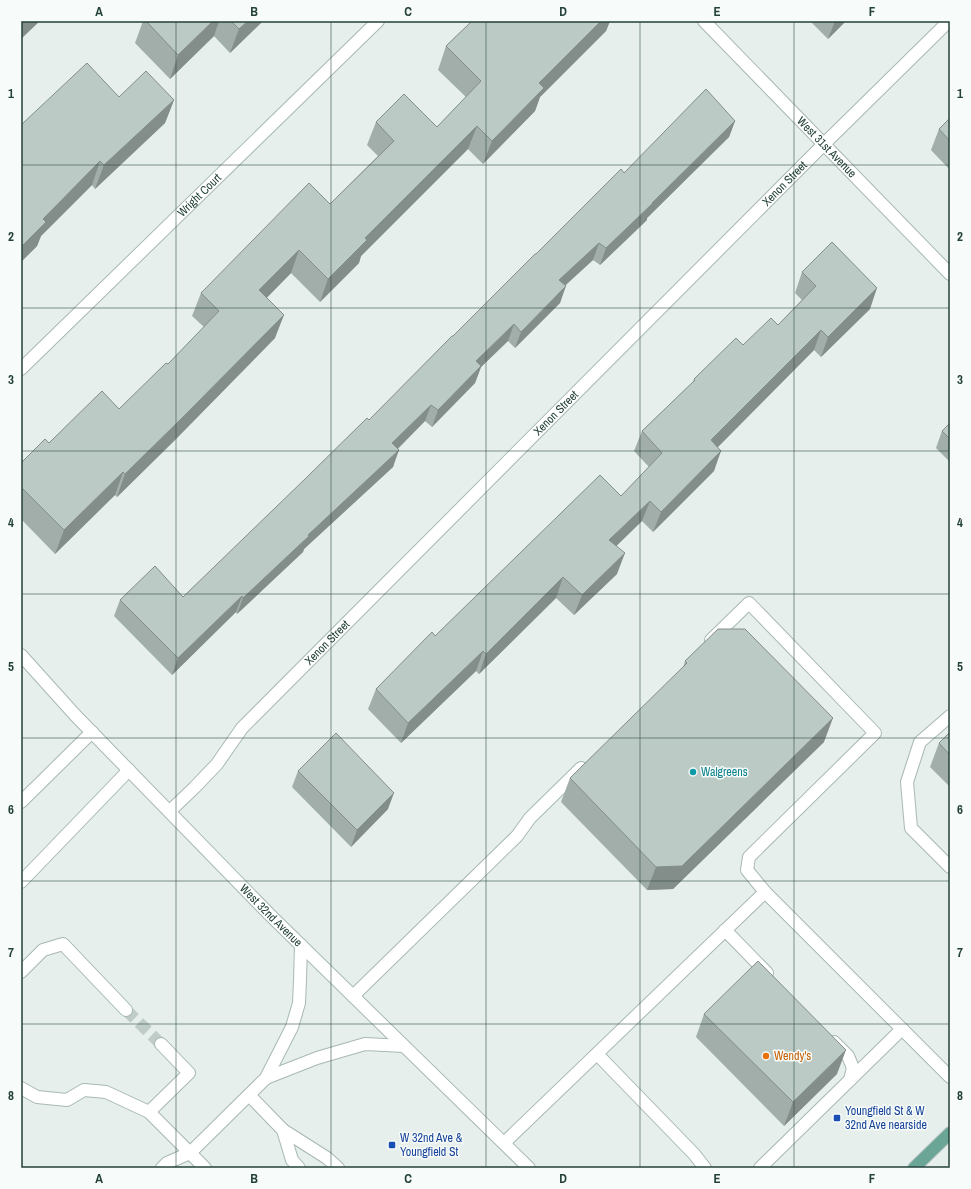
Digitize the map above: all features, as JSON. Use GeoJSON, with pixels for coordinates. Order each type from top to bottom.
{"type":"FeatureCollection","features":[{"type":"Feature","properties":{"kind":"main road"},"geometry":{"type":"LineString","coordinates":[[914,1168],[950,1132]]}},
{"type":"Feature","properties":{"kind":"street","name":"Wright Court"},"geometry":{"type":"LineString","coordinates":[[21,369],[378,21]]}},
{"type":"Feature","properties":{"kind":"street","name":"West 31st Avenue"},"geometry":{"type":"LineString","coordinates":[[704,21],[950,274]]}},
{"type":"Feature","properties":{"kind":"street","name":"Xenon Street"},"geometry":{"type":"LineString","coordinates":[[170,811],[217,764],[242,728],[824,144],[949,21]]}},
{"type":"Feature","properties":{"kind":"street"},"geometry":{"type":"LineString","coordinates":[[704,647],[749,603],[875,733],[749,857],[747,870],[765,892],[950,1077]]}},
{"type":"Feature","properties":{"kind":"street","name":"West 32nd Avenue"},"geometry":{"type":"LineString","coordinates":[[21,655],[92,732],[269,914],[529,1168]]}},
{"type":"Feature","properties":{"kind":"street"},"geometry":{"type":"LineString","coordinates":[[950,716],[920,742],[907,782],[911,828],[950,867]]}},
{"type":"Feature","properties":{"kind":"street"},"geometry":{"type":"LineString","coordinates":[[21,802],[92,732]]}},
{"type":"Feature","properties":{"kind":"street"},"geometry":{"type":"LineString","coordinates":[[353,996],[516,836],[530,818],[592,757]]}},
{"type":"Feature","properties":{"kind":"street"},"geometry":{"type":"LineString","coordinates":[[21,882],[129,770]]}},
{"type":"Feature","properties":{"kind":"street"},"geometry":{"type":"LineString","coordinates":[[504,1143],[765,892]]}},
{"type":"Feature","properties":{"kind":"street"},"geometry":{"type":"LineString","coordinates":[[725,930],[775,982]]}},
{"type":"Feature","properties":{"kind":"street"},"geometry":{"type":"LineString","coordinates":[[21,972],[43,950],[63,944],[126,1010]]}},
{"type":"Feature","properties":{"kind":"street"},"geometry":{"type":"LineString","coordinates":[[162,1168],[167,1163],[190,1153],[266,1078],[292,1027],[299,1003],[301,945]]}},
{"type":"Feature","properties":{"kind":"street"},"geometry":{"type":"LineString","coordinates":[[760,1168],[902,1029]]}},
{"type":"Feature","properties":{"kind":"street"},"geometry":{"type":"LineString","coordinates":[[826,1033],[848,1056],[853,1068],[850,1080]]}},
{"type":"Feature","properties":{"kind":"street"},"geometry":{"type":"LineString","coordinates":[[149,1112],[189,1073],[161,1044]]}},
{"type":"Feature","properties":{"kind":"street"},"geometry":{"type":"LineString","coordinates":[[266,1078],[317,1058],[365,1044],[404,1046]]}},
{"type":"Feature","properties":{"kind":"street"},"geometry":{"type":"LineString","coordinates":[[597,1054],[694,1154],[703,1166]]}},
{"type":"Feature","properties":{"kind":"street"},"geometry":{"type":"LineString","coordinates":[[21,1088],[38,1097],[66,1100],[84,1090],[106,1092],[149,1112],[205,1168]]}},
{"type":"Feature","properties":{"kind":"street"},"geometry":{"type":"LineString","coordinates":[[249,1095],[283,1130],[327,1158],[338,1168]]}},
{"type":"Feature","properties":{"kind":"street"},"geometry":{"type":"LineString","coordinates":[[283,1130],[292,1160],[300,1168]]}},
{"type":"Feature","properties":{"kind":"building"},"geometry":{"type":"Polygon","coordinates":[[[146,21],[213,21],[178,55],[146,21]]]}},
{"type":"Feature","properties":{"kind":"building"},"geometry":{"type":"Polygon","coordinates":[[[231,21],[248,21],[239,29],[231,21]]]}},
{"type":"Feature","properties":{"kind":"building"},"geometry":{"type":"Polygon","coordinates":[[[472,21],[601,21],[539,83],[544,88],[492,141],[477,126],[365,238],[367,240],[328,279],[299,250],[259,290],[284,315],[125,474],[123,472],[64,530],[21,487],[21,463],[45,439],[49,443],[102,391],[119,409],[166,363],[168,364],[219,311],[201,293],[309,183],[330,204],[394,141],[376,122],[404,94],[437,127],[481,81],[446,46],[472,21]]]}},
{"type":"Feature","properties":{"kind":"building"},"geometry":{"type":"Polygon","coordinates":[[[87,63],[119,97],[146,71],[174,100],[104,165],[100,161],[43,219],[46,222],[21,247],[21,125],[87,63]]]}},
{"type":"Feature","properties":{"kind":"building"},"geometry":{"type":"Polygon","coordinates":[[[706,89],[735,121],[606,248],[599,243],[559,280],[566,286],[521,332],[514,324],[476,361],[481,366],[438,410],[431,405],[392,443],[399,450],[243,598],[242,596],[178,658],[120,600],[155,566],[183,597],[367,418],[369,420],[621,169],[624,173],[706,89]]]}},
{"type":"Feature","properties":{"kind":"building"},"geometry":{"type":"Polygon","coordinates":[[[950,118],[950,141],[939,129],[950,118]]]}},
{"type":"Feature","properties":{"kind":"building"},"geometry":{"type":"Polygon","coordinates":[[[832,242],[877,288],[828,337],[821,330],[711,440],[721,451],[661,512],[650,501],[609,540],[625,553],[582,595],[563,577],[486,654],[483,651],[408,723],[376,689],[432,632],[435,636],[600,475],[621,496],[662,453],[642,431],[736,338],[743,345],[771,318],[778,325],[816,286],[802,272],[832,242]]]}},
{"type":"Feature","properties":{"kind":"building"},"geometry":{"type":"Polygon","coordinates":[[[950,423],[950,439],[942,431],[950,423]]]}},
{"type":"Feature","properties":{"kind":"building","name":"Walgreens"},"geometry":{"type":"Polygon","coordinates":[[[718,629],[745,629],[833,718],[682,866],[656,867],[570,778],[687,663],[685,661],[718,629]]]}},
{"type":"Feature","properties":{"kind":"building"},"geometry":{"type":"Polygon","coordinates":[[[950,732],[950,755],[939,743],[950,732]]]}},
{"type":"Feature","properties":{"kind":"building"},"geometry":{"type":"Polygon","coordinates":[[[336,733],[394,793],[357,830],[298,771],[336,733]]]}},
{"type":"Feature","properties":{"kind":"building","name":"Wendy's"},"geometry":{"type":"Polygon","coordinates":[[[758,961],[846,1050],[793,1102],[704,1014],[758,961]]]}},
{"type":"Feature","properties":{"kind":"tunnel"},"geometry":{"type":"LineString","coordinates":[[126,1010],[161,1044]]}},
{"type":"Feature","properties":{"kind":"place","name":"Walgreens"},"geometry":{"type":"Point","coordinates":[693,772]}},
{"type":"Feature","properties":{"kind":"place","name":"Wendy's"},"geometry":{"type":"Point","coordinates":[766,1056]}},
{"type":"Feature","properties":{"kind":"place","name":"Youngfield St & W 32nd Ave nearside"},"geometry":{"type":"Point","coordinates":[837,1118]}},
{"type":"Feature","properties":{"kind":"place","name":"W 32nd Ave & Youngfield St"},"geometry":{"type":"Point","coordinates":[392,1145]}}]}
